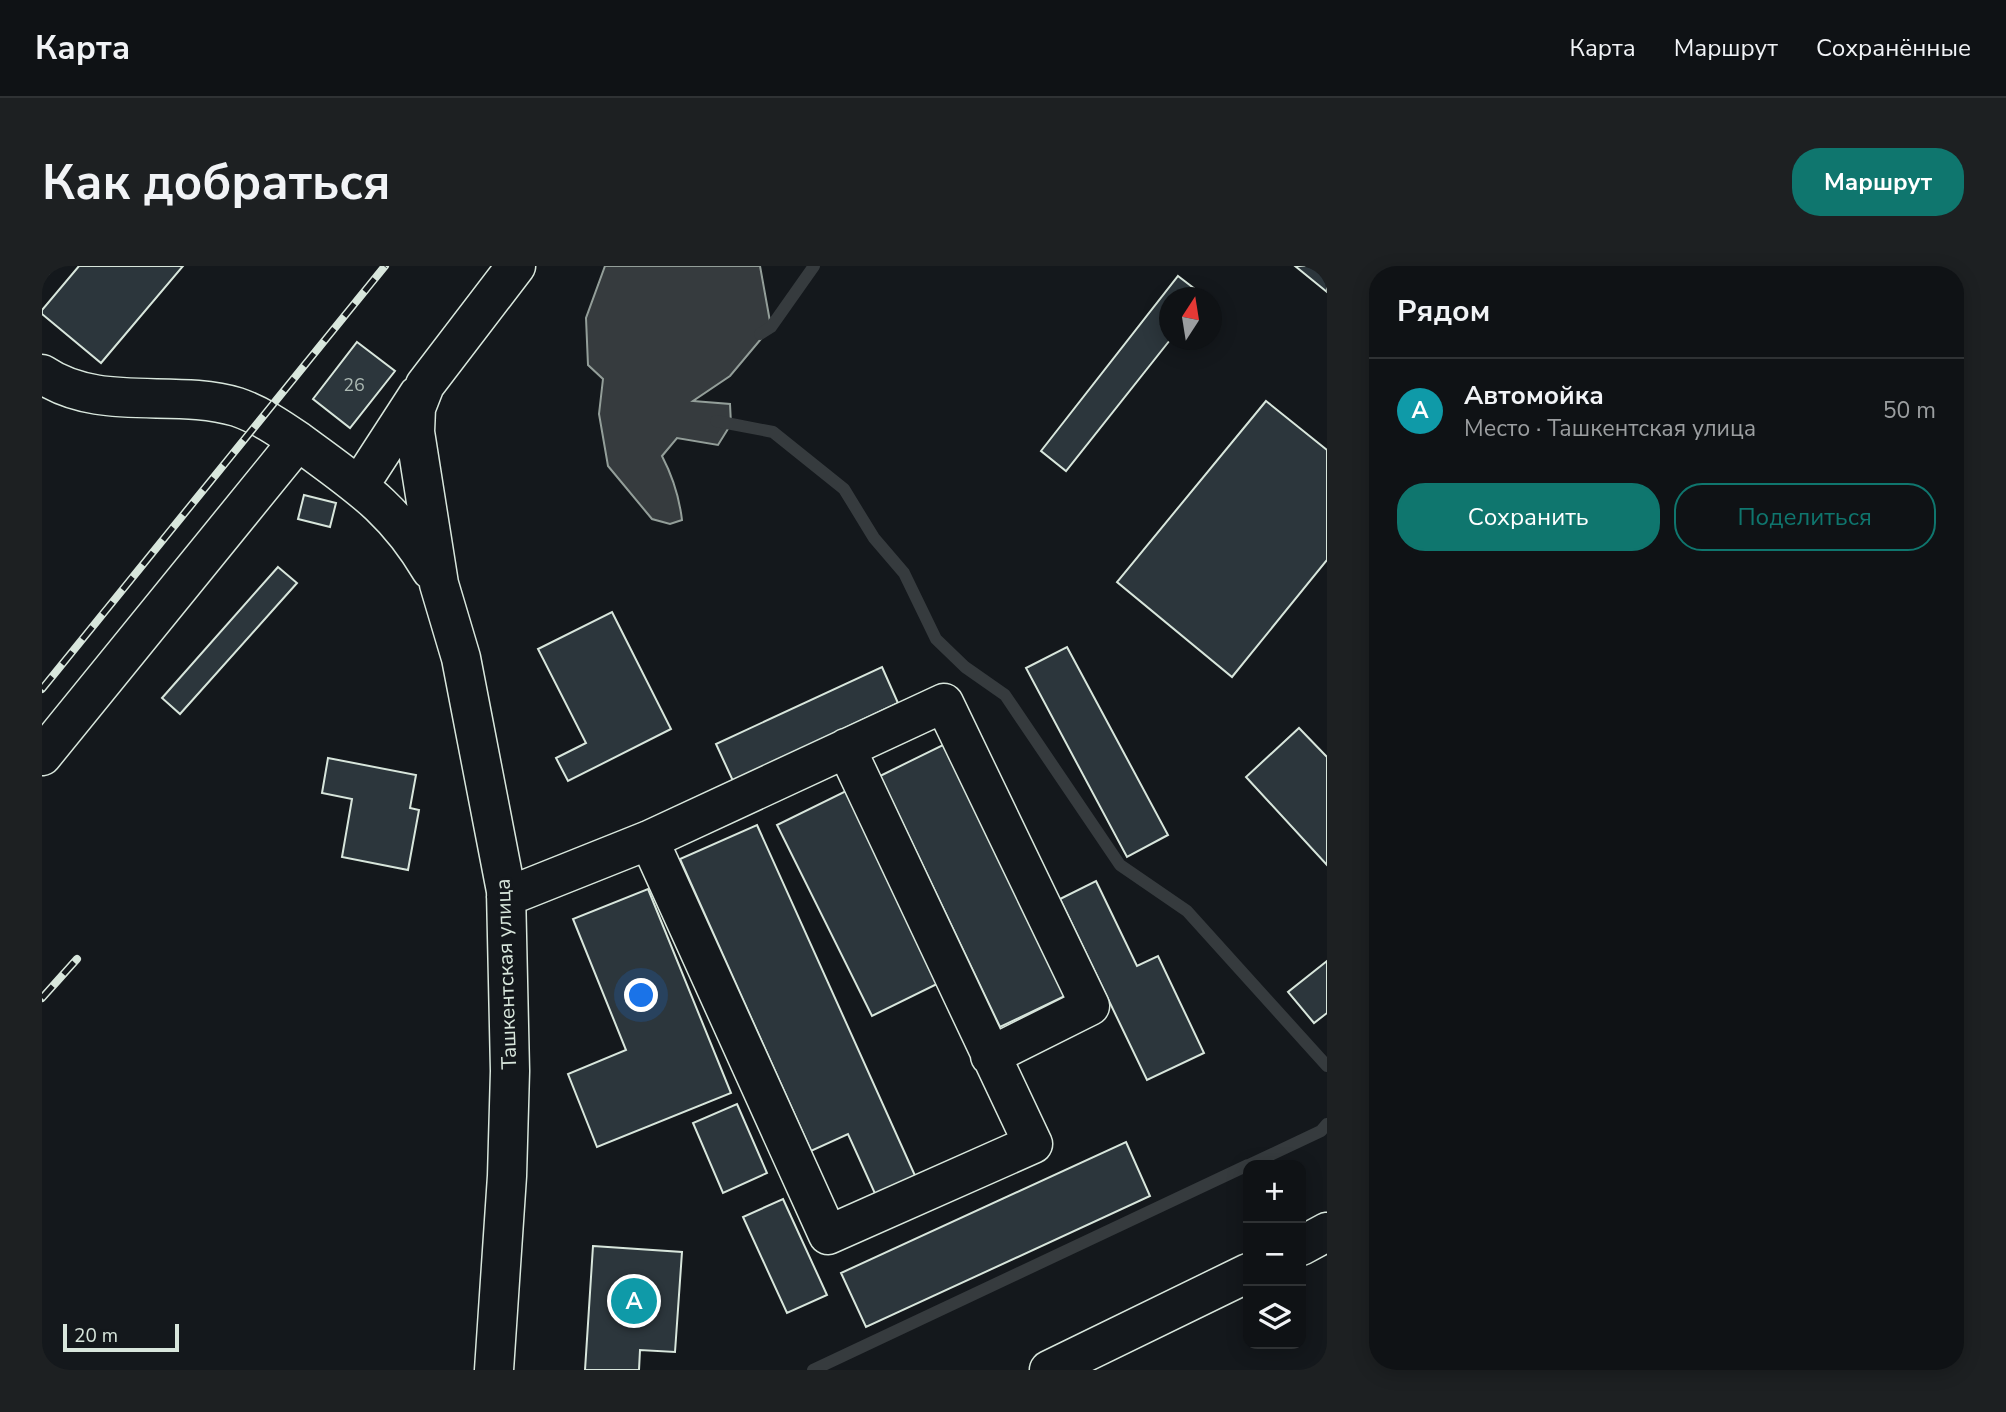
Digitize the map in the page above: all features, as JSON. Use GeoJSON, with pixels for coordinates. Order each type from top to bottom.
{"type":"FeatureCollection","features":[{"type":"Feature","properties":{"kind":"street"},"geometry":{"type":"LineString","coordinates":[[359,486],[425,385],[516,266]]}},
{"type":"Feature","properties":{"kind":"street"},"geometry":{"type":"LineString","coordinates":[[42,374],[75,391],[236,407],[262,417],[390,511],[411,535],[439,584]]}},
{"type":"Feature","properties":{"kind":"street"},"geometry":{"type":"LineString","coordinates":[[425,385],[416,408],[415,432],[439,584]]}},
{"type":"Feature","properties":{"kind":"street"},"geometry":{"type":"LineString","coordinates":[[42,756],[298,441]]}},
{"type":"Feature","properties":{"kind":"street","name":"Ташкентская улица"},"geometry":{"type":"LineString","coordinates":[[439,584],[461,658],[506,897],[510,1071],[507,1176],[494,1370]]}},
{"type":"Feature","properties":{"kind":"street"},"geometry":{"type":"LineString","coordinates":[[506,897],[649,840],[944,703],[1090,1006],[990,1056]]}},
{"type":"Feature","properties":{"kind":"street"},"geometry":{"type":"LineString","coordinates":[[649,840],[828,1235],[1033,1144],[846,748]]}},
{"type":"Feature","properties":{"kind":"street"},"geometry":{"type":"LineString","coordinates":[[1306,1243],[1327,1232]]}},
{"type":"Feature","properties":{"kind":"street"},"geometry":{"type":"LineString","coordinates":[[1049,1370],[1243,1275]]}},
{"type":"Feature","properties":{"kind":"shaded area"},"geometry":{"type":"Polygon","coordinates":[[[605,266],[760,266],[771,327],[730,376],[693,401],[730,404],[731,424],[718,445],[677,438],[662,456],[675,486],[682,520],[670,524],[652,519],[608,466],[599,414],[603,379],[588,365],[586,318],[605,266]]]}},
{"type":"Feature","properties":{"kind":"building"},"geometry":{"type":"Polygon","coordinates":[[[79,266],[183,266],[101,363],[42,314],[42,310],[79,266]]]}},
{"type":"Feature","properties":{"kind":"building"},"geometry":{"type":"Polygon","coordinates":[[[1295,266],[1327,266],[1327,292],[1295,266]]]}},
{"type":"Feature","properties":{"kind":"building"},"geometry":{"type":"Polygon","coordinates":[[[1178,276],[1192,287],[1169,287],[1178,276]]]}},
{"type":"Feature","properties":{"kind":"building"},"geometry":{"type":"Polygon","coordinates":[[[1159,300],[1159,350],[1162,350],[1066,471],[1041,451],[1159,300]]]}},
{"type":"Feature","properties":{"kind":"building"},"geometry":{"type":"Polygon","coordinates":[[[357,342],[395,371],[350,428],[313,399],[357,342]]]}},
{"type":"Feature","properties":{"kind":"building"},"geometry":{"type":"Polygon","coordinates":[[[1266,401],[1327,450],[1327,560],[1232,677],[1117,582],[1266,401]]]}},
{"type":"Feature","properties":{"kind":"building"},"geometry":{"type":"Polygon","coordinates":[[[304,495],[336,503],[330,527],[298,519],[304,495]]]}},
{"type":"Feature","properties":{"kind":"building"},"geometry":{"type":"Polygon","coordinates":[[[278,567],[297,583],[180,714],[162,698],[278,567]]]}},
{"type":"Feature","properties":{"kind":"building"},"geometry":{"type":"Polygon","coordinates":[[[612,612],[671,729],[568,781],[556,758],[586,743],[538,649],[612,612]]]}},
{"type":"Feature","properties":{"kind":"building"},"geometry":{"type":"Polygon","coordinates":[[[1067,647],[1168,835],[1127,857],[1026,668],[1067,647]]]}},
{"type":"Feature","properties":{"kind":"building"},"geometry":{"type":"Polygon","coordinates":[[[882,667],[898,703],[733,781],[716,744],[882,667]]]}},
{"type":"Feature","properties":{"kind":"building"},"geometry":{"type":"Polygon","coordinates":[[[1299,728],[1327,757],[1327,865],[1246,777],[1299,728]]]}},
{"type":"Feature","properties":{"kind":"building"},"geometry":{"type":"Polygon","coordinates":[[[947,743],[1067,995],[1000,1027],[880,776],[947,743]]]}},
{"type":"Feature","properties":{"kind":"building"},"geometry":{"type":"Polygon","coordinates":[[[328,758],[416,775],[410,808],[419,810],[408,870],[342,857],[352,799],[322,793],[328,758]]]}},
{"type":"Feature","properties":{"kind":"building"},"geometry":{"type":"Polygon","coordinates":[[[846,791],[941,982],[872,1016],[777,825],[846,791]]]}},
{"type":"Feature","properties":{"kind":"building"},"geometry":{"type":"Polygon","coordinates":[[[757,825],[917,1180],[877,1198],[848,1134],[811,1151],[680,859],[757,825]]]}},
{"type":"Feature","properties":{"kind":"building"},"geometry":{"type":"Polygon","coordinates":[[[1096,881],[1137,966],[1158,956],[1204,1053],[1147,1080],[1060,899],[1096,881]]]}},
{"type":"Feature","properties":{"kind":"building"},"geometry":{"type":"Polygon","coordinates":[[[648,889],[731,1093],[597,1147],[568,1074],[626,1050],[573,919],[648,889]]]}},
{"type":"Feature","properties":{"kind":"building"},"geometry":{"type":"Polygon","coordinates":[[[1327,961],[1327,1013],[1314,1023],[1288,992],[1327,961]]]}},
{"type":"Feature","properties":{"kind":"building"},"geometry":{"type":"Polygon","coordinates":[[[737,1104],[767,1173],[723,1193],[693,1123],[737,1104]]]}},
{"type":"Feature","properties":{"kind":"building"},"geometry":{"type":"Polygon","coordinates":[[[1126,1142],[1150,1196],[866,1327],[841,1273],[1126,1142]]]}},
{"type":"Feature","properties":{"kind":"building"},"geometry":{"type":"Polygon","coordinates":[[[783,1199],[827,1295],[787,1313],[743,1217],[783,1199]]]}},
{"type":"Feature","properties":{"kind":"building"},"geometry":{"type":"Polygon","coordinates":[[[593,1246],[682,1252],[675,1352],[640,1350],[639,1370],[585,1370],[593,1246]]]}},
{"type":"Feature","properties":{"kind":"waterway"},"geometry":{"type":"LineString","coordinates":[[760,334],[771,327],[814,266]]}},
{"type":"Feature","properties":{"kind":"waterway"},"geometry":{"type":"LineString","coordinates":[[716,421],[773,432],[844,489],[874,538],[904,573],[936,639],[965,667],[1005,695],[1120,865],[1187,911],[1327,1066]]}},
{"type":"Feature","properties":{"kind":"waterway"},"geometry":{"type":"LineString","coordinates":[[1260,1160],[1321,1131],[1327,1124]]}},
{"type":"Feature","properties":{"kind":"waterway"},"geometry":{"type":"LineString","coordinates":[[813,1370],[1243,1167]]}},
{"type":"Feature","properties":{"kind":"railway"},"geometry":{"type":"LineString","coordinates":[[42,277],[51,266]]}},
{"type":"Feature","properties":{"kind":"railway"},"geometry":{"type":"LineString","coordinates":[[42,689],[385,266]]}},
{"type":"Feature","properties":{"kind":"railway"},"geometry":{"type":"LineString","coordinates":[[42,998],[77,959]]}},
{"type":"Feature","properties":{"kind":"place","name":"Автомойка"},"geometry":{"type":"Point","coordinates":[634,1301]}}]}
